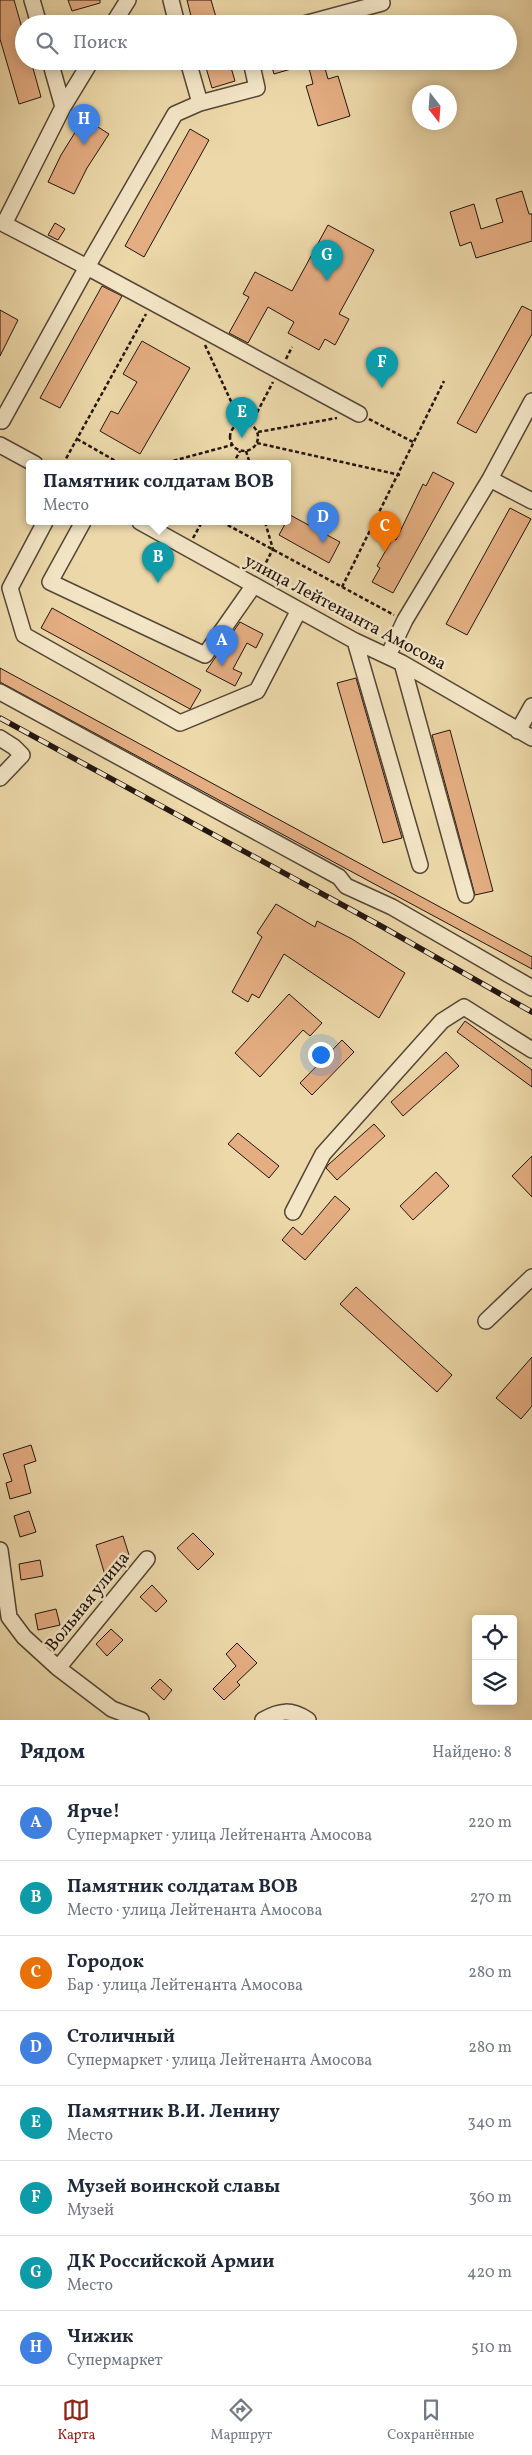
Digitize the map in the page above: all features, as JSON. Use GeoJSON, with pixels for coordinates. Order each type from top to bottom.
{"type":"FeatureCollection","features":[{"type":"Feature","properties":{"kind":"street"},"geometry":{"type":"LineString","coordinates":[[32,0],[36,15]]}},
{"type":"Feature","properties":{"kind":"street"},"geometry":{"type":"LineString","coordinates":[[119,15],[128,0]]}},
{"type":"Feature","properties":{"kind":"street"},"geometry":{"type":"LineString","coordinates":[[170,0],[174,15]]}},
{"type":"Feature","properties":{"kind":"street"},"geometry":{"type":"LineString","coordinates":[[337,15],[382,3]]}},
{"type":"Feature","properties":{"kind":"street"},"geometry":{"type":"LineString","coordinates":[[53,70],[63,107]]}},
{"type":"Feature","properties":{"kind":"street"},"geometry":{"type":"LineString","coordinates":[[85,70],[2,217],[87,267],[359,414]]}},
{"type":"Feature","properties":{"kind":"street"},"geometry":{"type":"LineString","coordinates":[[191,70],[200,103]]}},
{"type":"Feature","properties":{"kind":"street"},"geometry":{"type":"LineString","coordinates":[[2,421],[87,267],[175,114],[200,103],[257,88],[252,70]]}},
{"type":"Feature","properties":{"kind":"street"},"geometry":{"type":"LineString","coordinates":[[388,656],[405,620],[490,479],[532,401]]}},
{"type":"Feature","properties":{"kind":"street"},"geometry":{"type":"LineString","coordinates":[[0,445],[28,460]]}},
{"type":"Feature","properties":{"kind":"street"},"geometry":{"type":"LineString","coordinates":[[490,479],[532,501]]}},
{"type":"Feature","properties":{"kind":"street"},"geometry":{"type":"LineString","coordinates":[[43,525],[10,588],[24,635],[180,722],[257,691],[299,610]]}},
{"type":"Feature","properties":{"kind":"street"},"geometry":{"type":"LineString","coordinates":[[81,525],[50,582],[205,655],[254,585]]}},
{"type":"Feature","properties":{"kind":"street","name":"улица Лейтенанта Амосова"},"geometry":{"type":"LineString","coordinates":[[145,525],[355,641],[402,663],[532,738]]}},
{"type":"Feature","properties":{"kind":"street"},"geometry":{"type":"LineString","coordinates":[[355,641],[420,865]]}},
{"type":"Feature","properties":{"kind":"street"},"geometry":{"type":"LineString","coordinates":[[402,663],[466,895]]}},
{"type":"Feature","properties":{"kind":"street"},"geometry":{"type":"LineString","coordinates":[[0,692],[339,877],[346,886],[392,907],[532,988]]}},
{"type":"Feature","properties":{"kind":"street"},"geometry":{"type":"LineString","coordinates":[[518,731],[532,706]]}},
{"type":"Feature","properties":{"kind":"street"},"geometry":{"type":"LineString","coordinates":[[0,738],[22,755],[0,778]]}},
{"type":"Feature","properties":{"kind":"street"},"geometry":{"type":"LineString","coordinates":[[293,1212],[323,1154],[442,1021],[464,1007],[532,1050]]}},
{"type":"Feature","properties":{"kind":"street"},"geometry":{"type":"LineString","coordinates":[[486,1321],[532,1276]]}},
{"type":"Feature","properties":{"kind":"street"},"geometry":{"type":"LineString","coordinates":[[0,1550],[4,1619],[58,1668],[112,1709],[141,1720]]}},
{"type":"Feature","properties":{"kind":"street","name":"Вольная улица"},"geometry":{"type":"LineString","coordinates":[[58,1668],[147,1559]]}},
{"type":"Feature","properties":{"kind":"street"},"geometry":{"type":"LineString","coordinates":[[262,1720],[286,1711],[298,1713],[308,1720]]}},
{"type":"Feature","properties":{"kind":"path"},"geometry":{"type":"LineString","coordinates":[[65,460],[152,302]]}},
{"type":"Feature","properties":{"kind":"path"},"geometry":{"type":"LineString","coordinates":[[196,325],[241,423]]}},
{"type":"Feature","properties":{"kind":"path"},"geometry":{"type":"LineString","coordinates":[[251,424],[292,347]]}},
{"type":"Feature","properties":{"kind":"path"},"geometry":{"type":"LineString","coordinates":[[342,587],[400,475],[444,381]]}},
{"type":"Feature","properties":{"kind":"path"},"geometry":{"type":"LineString","coordinates":[[258,432],[359,414],[415,444]]}},
{"type":"Feature","properties":{"kind":"path"},"geometry":{"type":"LineString","coordinates":[[241,423],[251,424],[258,432],[257,443],[253,449],[240,451],[232,445],[230,436],[234,428],[241,423]]}},
{"type":"Feature","properties":{"kind":"path"},"geometry":{"type":"LineString","coordinates":[[77,439],[114,460]]}},
{"type":"Feature","properties":{"kind":"path"},"geometry":{"type":"LineString","coordinates":[[257,443],[400,475]]}},
{"type":"Feature","properties":{"kind":"path"},"geometry":{"type":"LineString","coordinates":[[176,460],[232,445]]}},
{"type":"Feature","properties":{"kind":"path"},"geometry":{"type":"LineString","coordinates":[[235,460],[240,451]]}},
{"type":"Feature","properties":{"kind":"path"},"geometry":{"type":"LineString","coordinates":[[246,451],[249,460]]}},
{"type":"Feature","properties":{"kind":"path"},"geometry":{"type":"LineString","coordinates":[[187,548],[200,525]]}},
{"type":"Feature","properties":{"kind":"path"},"geometry":{"type":"LineString","coordinates":[[228,525],[405,620]]}},
{"type":"Feature","properties":{"kind":"path"},"geometry":{"type":"LineString","coordinates":[[254,585],[273,549],[266,525]]}},
{"type":"Feature","properties":{"kind":"building"},"geometry":{"type":"Polygon","coordinates":[[[0,0],[14,0],[18,15],[15,15],[15,70],[34,70],[41,97],[19,104],[0,39],[0,0]]]}},
{"type":"Feature","properties":{"kind":"building"},"geometry":{"type":"Polygon","coordinates":[[[68,0],[100,0],[100,3],[72,11],[68,0]]]}},
{"type":"Feature","properties":{"kind":"building"},"geometry":{"type":"Polygon","coordinates":[[[187,0],[211,0],[215,15],[191,15],[187,0]]]}},
{"type":"Feature","properties":{"kind":"building"},"geometry":{"type":"Polygon","coordinates":[[[207,70],[232,70],[235,81],[212,88],[207,70]]]}},
{"type":"Feature","properties":{"kind":"building"},"geometry":{"type":"Polygon","coordinates":[[[273,70],[288,70],[274,74],[273,70]]]}},
{"type":"Feature","properties":{"kind":"building"},"geometry":{"type":"Polygon","coordinates":[[[310,70],[326,70],[328,79],[338,76],[350,116],[318,126],[306,86],[313,84],[310,70]]]}},
{"type":"Feature","properties":{"kind":"building"},"geometry":{"type":"Polygon","coordinates":[[[84,118],[109,134],[87,168],[74,194],[48,182],[61,155],[84,118]]]}},
{"type":"Feature","properties":{"kind":"building"},"geometry":{"type":"Polygon","coordinates":[[[190,129],[209,140],[144,257],[125,246],[190,129]]]}},
{"type":"Feature","properties":{"kind":"building"},"geometry":{"type":"Polygon","coordinates":[[[522,191],[529,214],[532,214],[532,241],[476,258],[471,242],[460,246],[450,212],[474,204],[481,229],[503,222],[496,199],[522,191]]]}},
{"type":"Feature","properties":{"kind":"building"},"geometry":{"type":"Polygon","coordinates":[[[55,223],[65,229],[58,240],[48,235],[55,223]]]}},
{"type":"Feature","properties":{"kind":"building"},"geometry":{"type":"Polygon","coordinates":[[[328,225],[374,250],[339,314],[349,319],[335,345],[325,339],[319,350],[288,333],[294,322],[268,307],[248,343],[229,333],[249,297],[243,294],[255,272],[292,291],[328,225]]]}},
{"type":"Feature","properties":{"kind":"building"},"geometry":{"type":"Polygon","coordinates":[[[102,286],[122,296],[60,408],[40,398],[102,286]]]}},
{"type":"Feature","properties":{"kind":"building"},"geometry":{"type":"Polygon","coordinates":[[[522,306],[532,311],[532,334],[476,433],[457,423],[522,306]]]}},
{"type":"Feature","properties":{"kind":"building"},"geometry":{"type":"Polygon","coordinates":[[[0,310],[18,320],[0,356],[0,310]]]}},
{"type":"Feature","properties":{"kind":"building"},"geometry":{"type":"Polygon","coordinates":[[[142,341],[190,368],[140,454],[100,431],[111,411],[118,414],[137,382],[123,374],[142,341]]]}},
{"type":"Feature","properties":{"kind":"building"},"geometry":{"type":"Polygon","coordinates":[[[433,472],[454,483],[393,593],[372,582],[380,568],[377,566],[393,538],[396,540],[423,484],[426,486],[433,472]]]}},
{"type":"Feature","properties":{"kind":"building"},"geometry":{"type":"Polygon","coordinates":[[[510,508],[531,519],[467,635],[446,624],[510,508]]]}},
{"type":"Feature","properties":{"kind":"building"},"geometry":{"type":"Polygon","coordinates":[[[291,516],[340,542],[329,563],[279,535],[284,525],[291,525],[291,516]]]}},
{"type":"Feature","properties":{"kind":"building"},"geometry":{"type":"Polygon","coordinates":[[[52,608],[201,690],[190,709],[41,628],[52,608]]]}},
{"type":"Feature","properties":{"kind":"building"},"geometry":{"type":"Polygon","coordinates":[[[240,622],[263,634],[256,648],[247,643],[233,669],[242,673],[235,686],[206,671],[240,622]]]}},
{"type":"Feature","properties":{"kind":"building"},"geometry":{"type":"Polygon","coordinates":[[[0,668],[532,957],[532,969],[0,682],[0,668]]]}},
{"type":"Feature","properties":{"kind":"building"},"geometry":{"type":"Polygon","coordinates":[[[356,678],[402,838],[383,843],[337,683],[356,678]]]}},
{"type":"Feature","properties":{"kind":"building"},"geometry":{"type":"Polygon","coordinates":[[[450,730],[493,891],[475,895],[432,735],[450,730]]]}},
{"type":"Feature","properties":{"kind":"building"},"geometry":{"type":"Polygon","coordinates":[[[276,904],[315,927],[317,921],[352,939],[405,973],[379,1018],[284,954],[259,998],[252,994],[248,1002],[232,992],[262,937],[257,933],[276,904]]]}},
{"type":"Feature","properties":{"kind":"building"},"geometry":{"type":"Polygon","coordinates":[[[289,994],[322,1023],[310,1036],[303,1030],[260,1077],[235,1053],[289,994]]]}},
{"type":"Feature","properties":{"kind":"building"},"geometry":{"type":"Polygon","coordinates":[[[465,1021],[532,1070],[532,1087],[457,1032],[465,1021]]]}},
{"type":"Feature","properties":{"kind":"building"},"geometry":{"type":"Polygon","coordinates":[[[342,1040],[354,1052],[312,1095],[300,1083],[342,1040]]]}},
{"type":"Feature","properties":{"kind":"building"},"geometry":{"type":"Polygon","coordinates":[[[446,1052],[459,1066],[403,1116],[391,1102],[446,1052]]]}},
{"type":"Feature","properties":{"kind":"building"},"geometry":{"type":"Polygon","coordinates":[[[374,1124],[385,1136],[337,1180],[326,1168],[374,1124]]]}},
{"type":"Feature","properties":{"kind":"building"},"geometry":{"type":"Polygon","coordinates":[[[238,1133],[279,1166],[269,1178],[228,1144],[238,1133]]]}},
{"type":"Feature","properties":{"kind":"building"},"geometry":{"type":"Polygon","coordinates":[[[532,1156],[532,1197],[512,1176],[532,1156]]]}},
{"type":"Feature","properties":{"kind":"building"},"geometry":{"type":"Polygon","coordinates":[[[436,1172],[449,1186],[413,1220],[400,1206],[436,1172]]]}},
{"type":"Feature","properties":{"kind":"building"},"geometry":{"type":"Polygon","coordinates":[[[335,1196],[350,1209],[305,1260],[282,1240],[293,1227],[302,1235],[335,1196]]]}},
{"type":"Feature","properties":{"kind":"building"},"geometry":{"type":"Polygon","coordinates":[[[356,1287],[452,1375],[437,1392],[340,1304],[356,1287]]]}},
{"type":"Feature","properties":{"kind":"building"},"geometry":{"type":"Polygon","coordinates":[[[532,1357],[532,1406],[521,1419],[496,1398],[532,1357]]]}},
{"type":"Feature","properties":{"kind":"building"},"geometry":{"type":"Polygon","coordinates":[[[31,1445],[36,1461],[24,1465],[31,1493],[10,1499],[6,1483],[12,1481],[3,1454],[31,1445]]]}},
{"type":"Feature","properties":{"kind":"building"},"geometry":{"type":"Polygon","coordinates":[[[29,1511],[36,1532],[20,1537],[14,1516],[29,1511]]]}},
{"type":"Feature","properties":{"kind":"building"},"geometry":{"type":"Polygon","coordinates":[[[193,1533],[214,1554],[198,1570],[177,1548],[193,1533]]]}},
{"type":"Feature","properties":{"kind":"building"},"geometry":{"type":"Polygon","coordinates":[[[123,1536],[129,1555],[119,1558],[123,1570],[105,1575],[96,1545],[123,1536]]]}},
{"type":"Feature","properties":{"kind":"building"},"geometry":{"type":"Polygon","coordinates":[[[40,1560],[43,1576],[21,1580],[19,1564],[40,1560]]]}},
{"type":"Feature","properties":{"kind":"building"},"geometry":{"type":"Polygon","coordinates":[[[152,1585],[167,1601],[156,1612],[140,1597],[152,1585]]]}},
{"type":"Feature","properties":{"kind":"building"},"geometry":{"type":"Polygon","coordinates":[[[56,1609],[60,1625],[38,1630],[35,1614],[56,1609]]]}},
{"type":"Feature","properties":{"kind":"building"},"geometry":{"type":"Polygon","coordinates":[[[111,1629],[123,1640],[107,1656],[96,1644],[111,1629]]]}},
{"type":"Feature","properties":{"kind":"building"},"geometry":{"type":"Polygon","coordinates":[[[237,1643],[257,1663],[237,1682],[240,1685],[224,1700],[213,1689],[236,1666],[226,1654],[237,1643]]]}},
{"type":"Feature","properties":{"kind":"building"},"geometry":{"type":"Polygon","coordinates":[[[160,1679],[172,1690],[164,1700],[151,1688],[160,1679]]]}},
{"type":"Feature","properties":{"kind":"railway"},"geometry":{"type":"LineString","coordinates":[[0,718],[381,926],[532,1012]]}},
{"type":"Feature","properties":{"kind":"place","name":"Чижик"},"geometry":{"type":"Point","coordinates":[84,145]}},
{"type":"Feature","properties":{"kind":"place","name":"ДК Российской Армии"},"geometry":{"type":"Point","coordinates":[327,281]}},
{"type":"Feature","properties":{"kind":"place","name":"Музей воинской славы"},"geometry":{"type":"Point","coordinates":[382,388]}},
{"type":"Feature","properties":{"kind":"place","name":"Памятник В.И. Ленину"},"geometry":{"type":"Point","coordinates":[242,438]}},
{"type":"Feature","properties":{"kind":"place","name":"Столичный"},"geometry":{"type":"Point","coordinates":[323,543]}},
{"type":"Feature","properties":{"kind":"place","name":"Городок"},"geometry":{"type":"Point","coordinates":[385,552]}},
{"type":"Feature","properties":{"kind":"place","name":"Памятник солдатам ВОВ"},"geometry":{"type":"Point","coordinates":[158,583]}},
{"type":"Feature","properties":{"kind":"place","name":"Ярче!"},"geometry":{"type":"Point","coordinates":[222,666]}}]}
